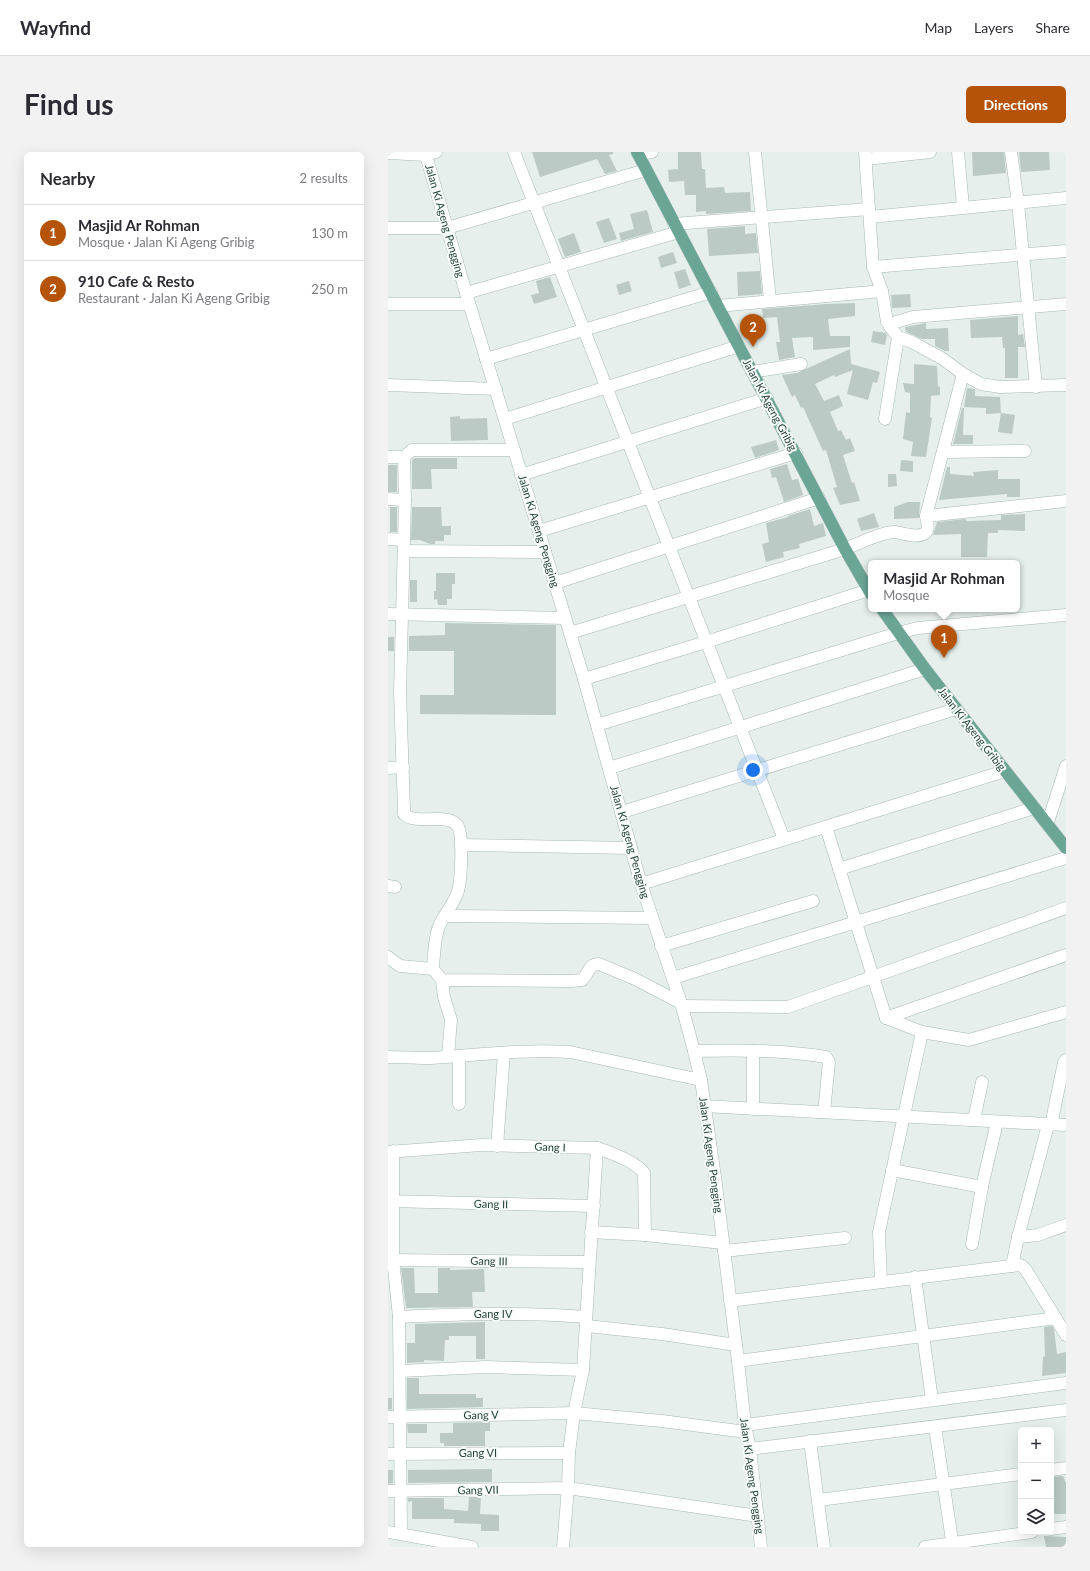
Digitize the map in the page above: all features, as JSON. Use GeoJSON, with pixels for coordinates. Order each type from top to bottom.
{"type":"FeatureCollection","features":[{"type":"Feature","properties":{"kind":"main road","name":"Jalan Ki Ageng Gribig"},"geometry":{"type":"LineString","coordinates":[[637,153],[796,453],[845,549],[868,589]]}},
{"type":"Feature","properties":{"kind":"main road","name":"Jalan Ki Ageng Gribig"},"geometry":{"type":"LineString","coordinates":[[884,612],[925,669],[1066,848]]}},
{"type":"Feature","properties":{"kind":"street"},"geometry":{"type":"LineString","coordinates":[[514,152],[784,839]]}},
{"type":"Feature","properties":{"kind":"street"},"geometry":{"type":"LineString","coordinates":[[637,153],[652,152]]}},
{"type":"Feature","properties":{"kind":"street"},"geometry":{"type":"LineString","coordinates":[[755,152],[770,300]]}},
{"type":"Feature","properties":{"kind":"street"},"geometry":{"type":"LineString","coordinates":[[930,152],[866,156],[873,267],[882,291],[885,316],[890,327],[898,337],[912,342],[943,359],[963,374],[981,384],[990,386],[1036,387],[1066,385]]}},
{"type":"Feature","properties":{"kind":"street"},"geometry":{"type":"LineString","coordinates":[[958,152],[963,207]]}},
{"type":"Feature","properties":{"kind":"street"},"geometry":{"type":"LineString","coordinates":[[1011,152],[1018,202],[1036,387]]}},
{"type":"Feature","properties":{"kind":"street"},"geometry":{"type":"LineString","coordinates":[[388,153],[429,153]]}},
{"type":"Feature","properties":{"kind":"street","name":"Jalan Ki Ageng Pengging"},"geometry":{"type":"LineString","coordinates":[[429,153],[447,228],[584,679],[641,884],[673,978],[701,1080],[746,1429],[750,1449],[761,1547]]}},
{"type":"Feature","properties":{"kind":"street"},"geometry":{"type":"LineString","coordinates":[[388,228],[447,228],[646,170]]}},
{"type":"Feature","properties":{"kind":"street"},"geometry":{"type":"LineString","coordinates":[[388,304],[468,299],[677,228],[761,217],[869,213],[1066,198]]}},
{"type":"Feature","properties":{"kind":"street"},"geometry":{"type":"LineString","coordinates":[[873,267],[1066,251]]}},
{"type":"Feature","properties":{"kind":"street"},"geometry":{"type":"LineString","coordinates":[[718,306],[770,300],[882,291]]}},
{"type":"Feature","properties":{"kind":"street"},"geometry":{"type":"LineString","coordinates":[[486,359],[711,292]]}},
{"type":"Feature","properties":{"kind":"street"},"geometry":{"type":"LineString","coordinates":[[890,327],[896,322],[913,317],[1066,304]]}},
{"type":"Feature","properties":{"kind":"street"},"geometry":{"type":"LineString","coordinates":[[885,419],[898,337]]}},
{"type":"Feature","properties":{"kind":"street"},"geometry":{"type":"LineString","coordinates":[[504,419],[739,346]]}},
{"type":"Feature","properties":{"kind":"street"},"geometry":{"type":"LineString","coordinates":[[752,372],[801,364]]}},
{"type":"Feature","properties":{"kind":"street"},"geometry":{"type":"LineString","coordinates":[[570,633],[845,549],[888,533],[917,536],[923,535],[927,532],[928,528],[926,516],[963,374]]}},
{"type":"Feature","properties":{"kind":"street"},"geometry":{"type":"LineString","coordinates":[[388,385],[496,389]]}},
{"type":"Feature","properties":{"kind":"street"},"geometry":{"type":"LineString","coordinates":[[521,475],[767,398]]}},
{"type":"Feature","properties":{"kind":"street"},"geometry":{"type":"LineString","coordinates":[[388,457],[404,457],[412,450],[514,450]]}},
{"type":"Feature","properties":{"kind":"street"},"geometry":{"type":"LineString","coordinates":[[943,452],[1025,451]]}},
{"type":"Feature","properties":{"kind":"street"},"geometry":{"type":"LineString","coordinates":[[539,531],[796,453]]}},
{"type":"Feature","properties":{"kind":"street"},"geometry":{"type":"LineString","coordinates":[[404,457],[404,545],[401,614],[394,692],[403,767],[404,814],[412,818],[446,820],[455,823],[460,829],[461,868],[458,892],[439,927],[436,938],[433,969],[442,980],[444,998],[451,1020],[459,1104]]}},
{"type":"Feature","properties":{"kind":"street"},"geometry":{"type":"LineString","coordinates":[[555,583],[819,498]]}},
{"type":"Feature","properties":{"kind":"street"},"geometry":{"type":"LineString","coordinates":[[388,499],[405,500]]}},
{"type":"Feature","properties":{"kind":"street"},"geometry":{"type":"LineString","coordinates":[[926,516],[1066,501]]}},
{"type":"Feature","properties":{"kind":"street"},"geometry":{"type":"LineString","coordinates":[[388,539],[404,545],[545,552]]}},
{"type":"Feature","properties":{"kind":"street"},"geometry":{"type":"LineString","coordinates":[[584,679],[868,593]]}},
{"type":"Feature","properties":{"kind":"street"},"geometry":{"type":"LineString","coordinates":[[388,614],[565,618]]}},
{"type":"Feature","properties":{"kind":"street"},"geometry":{"type":"LineString","coordinates":[[597,725],[918,628],[1066,615]]}},
{"type":"Feature","properties":{"kind":"street"},"geometry":{"type":"LineString","coordinates":[[609,768],[925,669]]}},
{"type":"Feature","properties":{"kind":"street"},"geometry":{"type":"LineString","coordinates":[[622,812],[956,709]]}},
{"type":"Feature","properties":{"kind":"street"},"geometry":{"type":"LineString","coordinates":[[1047,825],[1066,766]]}},
{"type":"Feature","properties":{"kind":"street"},"geometry":{"type":"LineString","coordinates":[[388,768],[403,767]]}},
{"type":"Feature","properties":{"kind":"street"},"geometry":{"type":"LineString","coordinates":[[641,884],[1005,771]]}},
{"type":"Feature","properties":{"kind":"street"},"geometry":{"type":"LineString","coordinates":[[839,869],[1034,808]]}},
{"type":"Feature","properties":{"kind":"street"},"geometry":{"type":"LineString","coordinates":[[826,827],[886,1018]]}},
{"type":"Feature","properties":{"kind":"street"},"geometry":{"type":"LineString","coordinates":[[461,845],[631,848]]}},
{"type":"Feature","properties":{"kind":"street"},"geometry":{"type":"LineString","coordinates":[[673,978],[1066,858]]}},
{"type":"Feature","properties":{"kind":"street"},"geometry":{"type":"LineString","coordinates":[[661,946],[813,901]]}},
{"type":"Feature","properties":{"kind":"street"},"geometry":{"type":"LineString","coordinates":[[442,980],[579,981],[585,978],[592,965],[599,964],[635,979],[681,1005],[788,1007],[1066,908]]}},
{"type":"Feature","properties":{"kind":"street"},"geometry":{"type":"LineString","coordinates":[[446,916],[652,918]]}},
{"type":"Feature","properties":{"kind":"street"},"geometry":{"type":"LineString","coordinates":[[886,1018],[1066,955]]}},
{"type":"Feature","properties":{"kind":"street"},"geometry":{"type":"LineString","coordinates":[[388,957],[400,966],[433,969]]}},
{"type":"Feature","properties":{"kind":"street"},"geometry":{"type":"LineString","coordinates":[[886,1018],[922,1032],[962,1040],[974,1040],[1066,1012]]}},
{"type":"Feature","properties":{"kind":"street"},"geometry":{"type":"LineString","coordinates":[[881,1282],[879,1232],[922,1032]]}},
{"type":"Feature","properties":{"kind":"street"},"geometry":{"type":"LineString","coordinates":[[388,1057],[454,1056],[554,1051],[570,1052],[701,1080]]}},
{"type":"Feature","properties":{"kind":"street"},"geometry":{"type":"LineString","coordinates":[[694,1051],[801,1053],[826,1057],[828,1062],[824,1112]]}},
{"type":"Feature","properties":{"kind":"street"},"geometry":{"type":"LineString","coordinates":[[753,1051],[753,1109]]}},
{"type":"Feature","properties":{"kind":"street"},"geometry":{"type":"LineString","coordinates":[[496,1146],[504,1053]]}},
{"type":"Feature","properties":{"kind":"street"},"geometry":{"type":"LineString","coordinates":[[1012,1266],[1018,1237],[1050,1125],[1064,1062],[1066,1060]]}},
{"type":"Feature","properties":{"kind":"street"},"geometry":{"type":"LineString","coordinates":[[974,1120],[982,1082]]}},
{"type":"Feature","properties":{"kind":"street"},"geometry":{"type":"LineString","coordinates":[[704,1106],[1066,1125]]}},
{"type":"Feature","properties":{"kind":"street"},"geometry":{"type":"LineString","coordinates":[[972,1244],[982,1187],[997,1122]]}},
{"type":"Feature","properties":{"kind":"street","name":"Gang I"},"geometry":{"type":"LineString","coordinates":[[390,1152],[452,1146],[597,1148],[638,1167],[644,1173],[645,1235]]}},
{"type":"Feature","properties":{"kind":"street"},"geometry":{"type":"LineString","coordinates":[[563,1547],[568,1488],[569,1452],[574,1413],[583,1370],[597,1148]]}},
{"type":"Feature","properties":{"kind":"street"},"geometry":{"type":"LineString","coordinates":[[390,1152],[390,1260],[392,1295],[399,1317],[400,1371],[394,1417],[400,1453],[394,1491],[401,1534]]}},
{"type":"Feature","properties":{"kind":"street"},"geometry":{"type":"LineString","coordinates":[[892,1170],[982,1187]]}},
{"type":"Feature","properties":{"kind":"street","name":"Gang II"},"geometry":{"type":"LineString","coordinates":[[390,1201],[594,1206]]}},
{"type":"Feature","properties":{"kind":"street"},"geometry":{"type":"LineString","coordinates":[[1018,1237],[1038,1234],[1066,1225]]}},
{"type":"Feature","properties":{"kind":"street"},"geometry":{"type":"LineString","coordinates":[[591,1232],[645,1235],[723,1247],[845,1238]]}},
{"type":"Feature","properties":{"kind":"street","name":"Gang III"},"geometry":{"type":"LineString","coordinates":[[390,1260],[589,1262]]}},
{"type":"Feature","properties":{"kind":"street"},"geometry":{"type":"LineString","coordinates":[[730,1301],[915,1277],[1022,1266],[1026,1270],[1066,1335]]}},
{"type":"Feature","properties":{"kind":"street"},"geometry":{"type":"LineString","coordinates":[[915,1277],[932,1400]]}},
{"type":"Feature","properties":{"kind":"street","name":"Gang IV"},"geometry":{"type":"LineString","coordinates":[[399,1317],[491,1313],[555,1315],[586,1322],[736,1345]]}},
{"type":"Feature","properties":{"kind":"street"},"geometry":{"type":"LineString","coordinates":[[738,1361],[1056,1318]]}},
{"type":"Feature","properties":{"kind":"street"},"geometry":{"type":"LineString","coordinates":[[400,1371],[486,1367],[583,1370]]}},
{"type":"Feature","properties":{"kind":"street","name":"Gang V"},"geometry":{"type":"LineString","coordinates":[[394,1417],[574,1413],[746,1429],[932,1400],[1066,1383]]}},
{"type":"Feature","properties":{"kind":"street"},"geometry":{"type":"LineString","coordinates":[[750,1449],[1066,1410]]}},
{"type":"Feature","properties":{"kind":"street"},"geometry":{"type":"LineString","coordinates":[[935,1427],[953,1545]]}},
{"type":"Feature","properties":{"kind":"street"},"geometry":{"type":"LineString","coordinates":[[810,1441],[824,1547]]}},
{"type":"Feature","properties":{"kind":"street","name":"Gang VI"},"geometry":{"type":"LineString","coordinates":[[388,1454],[569,1452]]}},
{"type":"Feature","properties":{"kind":"street"},"geometry":{"type":"LineString","coordinates":[[1054,1470],[1066,1468]]}},
{"type":"Feature","properties":{"kind":"street"},"geometry":{"type":"LineString","coordinates":[[819,1500],[1018,1474]]}},
{"type":"Feature","properties":{"kind":"street","name":"Gang VII"},"geometry":{"type":"LineString","coordinates":[[394,1491],[568,1488],[758,1516]]}},
{"type":"Feature","properties":{"kind":"street"},"geometry":{"type":"LineString","coordinates":[[1054,1529],[1066,1527]]}},
{"type":"Feature","properties":{"kind":"street"},"geometry":{"type":"LineString","coordinates":[[388,1532],[401,1534],[420,1542],[472,1547]]}},
{"type":"Feature","properties":{"kind":"street"},"geometry":{"type":"LineString","coordinates":[[925,1547],[953,1545],[1018,1534]]}},
{"type":"Feature","properties":{"kind":"building"},"geometry":{"type":"Polygon","coordinates":[[[532,152],[613,152],[613,154],[609,155],[617,171],[605,174],[597,159],[540,177],[532,152]]]}},
{"type":"Feature","properties":{"kind":"building"},"geometry":{"type":"Polygon","coordinates":[[[678,152],[701,152],[702,169],[705,169],[706,188],[724,187],[725,193],[750,192],[751,211],[706,214],[706,211],[696,212],[696,195],[685,195],[684,181],[669,182],[668,170],[678,169],[678,152]]]}},
{"type":"Feature","properties":{"kind":"building"},"geometry":{"type":"Polygon","coordinates":[[[972,152],[1004,152],[1006,173],[973,176],[972,152]]]}},
{"type":"Feature","properties":{"kind":"building"},"geometry":{"type":"Polygon","coordinates":[[[1019,152],[1049,152],[1050,170],[1021,172],[1019,152]]]}},
{"type":"Feature","properties":{"kind":"building"},"geometry":{"type":"Polygon","coordinates":[[[647,210],[653,232],[621,241],[619,233],[634,229],[630,214],[647,210]]]}},
{"type":"Feature","properties":{"kind":"building"},"geometry":{"type":"Polygon","coordinates":[[[609,218],[617,239],[604,243],[596,222],[609,218]]]}},
{"type":"Feature","properties":{"kind":"building"},"geometry":{"type":"Polygon","coordinates":[[[745,226],[745,234],[756,233],[758,253],[709,256],[707,229],[745,226]]]}},
{"type":"Feature","properties":{"kind":"building"},"geometry":{"type":"Polygon","coordinates":[[[574,233],[581,252],[565,257],[558,239],[574,233]]]}},
{"type":"Feature","properties":{"kind":"building"},"geometry":{"type":"Polygon","coordinates":[[[673,252],[677,263],[661,268],[658,257],[673,252]]]}},
{"type":"Feature","properties":{"kind":"building"},"geometry":{"type":"Polygon","coordinates":[[[685,269],[691,285],[679,289],[674,272],[685,269]]]}},
{"type":"Feature","properties":{"kind":"building"},"geometry":{"type":"Polygon","coordinates":[[[760,271],[762,294],[738,296],[737,272],[760,271]]]}},
{"type":"Feature","properties":{"kind":"building"},"geometry":{"type":"Polygon","coordinates":[[[550,277],[557,297],[534,304],[531,295],[539,293],[536,281],[550,277]]]}},
{"type":"Feature","properties":{"kind":"building"},"geometry":{"type":"Polygon","coordinates":[[[629,281],[632,291],[619,295],[616,285],[629,281]]]}},
{"type":"Feature","properties":{"kind":"building"},"geometry":{"type":"Polygon","coordinates":[[[910,294],[911,307],[892,308],[891,295],[910,294]]]}},
{"type":"Feature","properties":{"kind":"building"},"geometry":{"type":"Polygon","coordinates":[[[855,303],[855,316],[828,319],[830,336],[850,336],[850,347],[813,350],[813,337],[792,338],[795,357],[779,360],[776,342],[780,342],[777,317],[763,318],[762,309],[855,303]]]}},
{"type":"Feature","properties":{"kind":"building"},"geometry":{"type":"Polygon","coordinates":[[[1018,316],[1018,335],[1023,334],[1025,347],[1018,347],[1018,378],[1005,378],[1005,348],[1003,348],[1002,337],[971,338],[970,320],[1018,316]]]}},
{"type":"Feature","properties":{"kind":"building"},"geometry":{"type":"Polygon","coordinates":[[[926,323],[926,329],[948,328],[949,351],[945,351],[935,346],[935,339],[922,339],[906,332],[905,327],[926,323]]]}},
{"type":"Feature","properties":{"kind":"building"},"geometry":{"type":"Polygon","coordinates":[[[873,331],[886,333],[885,345],[871,342],[873,331]]]}},
{"type":"Feature","properties":{"kind":"building"},"geometry":{"type":"Polygon","coordinates":[[[850,349],[851,364],[880,372],[877,383],[873,382],[868,400],[847,394],[853,370],[835,377],[834,375],[815,384],[824,401],[839,395],[843,406],[830,412],[838,431],[841,430],[846,440],[850,438],[855,451],[843,455],[852,483],[854,482],[860,501],[840,505],[833,488],[837,487],[826,450],[823,451],[803,407],[801,408],[795,395],[792,397],[782,375],[797,373],[850,349]]]}},
{"type":"Feature","properties":{"kind":"building"},"geometry":{"type":"Polygon","coordinates":[[[914,364],[937,366],[938,386],[940,387],[940,395],[931,396],[930,417],[932,418],[926,457],[911,456],[913,442],[903,439],[906,412],[910,413],[910,393],[905,392],[903,383],[914,384],[914,364]]]}},
{"type":"Feature","properties":{"kind":"building"},"geometry":{"type":"Polygon","coordinates":[[[967,388],[975,389],[975,396],[1000,397],[1001,413],[986,414],[986,408],[964,407],[967,388]]]}},
{"type":"Feature","properties":{"kind":"building"},"geometry":{"type":"Polygon","coordinates":[[[962,408],[964,408],[963,435],[973,435],[973,444],[953,444],[962,408]]]}},
{"type":"Feature","properties":{"kind":"building"},"geometry":{"type":"Polygon","coordinates":[[[1001,413],[1015,415],[1012,434],[998,432],[1001,413]]]}},
{"type":"Feature","properties":{"kind":"building"},"geometry":{"type":"Polygon","coordinates":[[[460,416],[460,419],[487,418],[488,440],[451,441],[450,417],[460,416]]]}},
{"type":"Feature","properties":{"kind":"building"},"geometry":{"type":"Polygon","coordinates":[[[776,440],[779,450],[755,458],[751,447],[776,440]]]}},
{"type":"Feature","properties":{"kind":"building"},"geometry":{"type":"Polygon","coordinates":[[[415,458],[457,458],[457,469],[431,469],[432,489],[412,489],[412,460],[415,458]]]}},
{"type":"Feature","properties":{"kind":"building"},"geometry":{"type":"Polygon","coordinates":[[[901,460],[913,461],[913,472],[900,471],[901,460]]]}},
{"type":"Feature","properties":{"kind":"building"},"geometry":{"type":"Polygon","coordinates":[[[787,464],[792,480],[798,479],[803,495],[784,502],[776,477],[772,478],[770,469],[787,464]]]}},
{"type":"Feature","properties":{"kind":"building"},"geometry":{"type":"Polygon","coordinates":[[[388,465],[397,465],[397,492],[388,492],[388,465]]]}},
{"type":"Feature","properties":{"kind":"building"},"geometry":{"type":"Polygon","coordinates":[[[947,467],[950,467],[950,474],[974,476],[973,472],[998,470],[998,479],[1020,479],[1020,497],[1007,497],[1007,494],[939,500],[947,467]]]}},
{"type":"Feature","properties":{"kind":"building"},"geometry":{"type":"Polygon","coordinates":[[[888,474],[896,474],[897,486],[888,487],[888,474]]]}},
{"type":"Feature","properties":{"kind":"building"},"geometry":{"type":"Polygon","coordinates":[[[908,502],[920,502],[919,518],[894,519],[894,507],[908,502]]]}},
{"type":"Feature","properties":{"kind":"building"},"geometry":{"type":"Polygon","coordinates":[[[390,507],[397,507],[397,532],[390,532],[390,507]]]}},
{"type":"Feature","properties":{"kind":"building"},"geometry":{"type":"Polygon","coordinates":[[[412,507],[441,507],[442,526],[451,526],[451,535],[444,535],[444,541],[435,541],[435,544],[430,544],[420,540],[411,540],[412,507]]]}},
{"type":"Feature","properties":{"kind":"building"},"geometry":{"type":"Polygon","coordinates":[[[810,509],[814,526],[823,523],[826,536],[799,544],[800,548],[783,552],[784,557],[766,562],[762,544],[769,542],[766,523],[810,509]]]}},
{"type":"Feature","properties":{"kind":"building"},"geometry":{"type":"Polygon","coordinates":[[[874,513],[879,527],[861,531],[857,519],[874,513]]]}},
{"type":"Feature","properties":{"kind":"building"},"geometry":{"type":"Polygon","coordinates":[[[1025,514],[1025,531],[998,530],[998,533],[988,533],[987,557],[961,557],[961,534],[933,535],[937,522],[965,519],[967,521],[1001,520],[1001,515],[1025,514]]]}},
{"type":"Feature","properties":{"kind":"building"},"geometry":{"type":"Polygon","coordinates":[[[436,573],[455,573],[455,584],[452,584],[452,599],[447,599],[447,605],[438,605],[437,599],[434,600],[434,591],[436,591],[436,573]]]}},
{"type":"Feature","properties":{"kind":"building"},"geometry":{"type":"Polygon","coordinates":[[[410,580],[417,580],[417,602],[410,602],[410,580]]]}},
{"type":"Feature","properties":{"kind":"building"},"geometry":{"type":"Polygon","coordinates":[[[445,623],[556,625],[556,715],[420,714],[420,695],[454,695],[454,651],[409,651],[409,636],[445,635],[445,623]]]}},
{"type":"Feature","properties":{"kind":"building"},"geometry":{"type":"Polygon","coordinates":[[[388,637],[394,637],[394,651],[388,651],[388,637]]]}},
{"type":"Feature","properties":{"kind":"building"},"geometry":{"type":"Polygon","coordinates":[[[401,1268],[414,1268],[415,1293],[438,1293],[438,1268],[450,1268],[450,1270],[484,1269],[485,1292],[472,1292],[473,1307],[406,1308],[401,1268]]]}},
{"type":"Feature","properties":{"kind":"building"},"geometry":{"type":"Polygon","coordinates":[[[485,1322],[485,1359],[476,1359],[476,1336],[449,1336],[449,1340],[445,1340],[444,1361],[424,1360],[424,1362],[407,1363],[407,1343],[415,1343],[415,1324],[485,1322]]]}},
{"type":"Feature","properties":{"kind":"building"},"geometry":{"type":"Polygon","coordinates":[[[1052,1326],[1054,1329],[1057,1354],[1066,1352],[1066,1373],[1042,1376],[1043,1357],[1045,1356],[1044,1327],[1052,1326]]]}},
{"type":"Feature","properties":{"kind":"building"},"geometry":{"type":"Polygon","coordinates":[[[407,1378],[419,1378],[419,1394],[476,1394],[476,1398],[483,1398],[483,1407],[407,1409],[407,1378]]]}},
{"type":"Feature","properties":{"kind":"building"},"geometry":{"type":"Polygon","coordinates":[[[388,1398],[392,1398],[392,1409],[388,1410],[388,1398]]]}},
{"type":"Feature","properties":{"kind":"building"},"geometry":{"type":"Polygon","coordinates":[[[490,1422],[490,1431],[485,1431],[485,1446],[444,1446],[444,1443],[440,1443],[440,1433],[453,1433],[453,1423],[490,1422]]]}},
{"type":"Feature","properties":{"kind":"building"},"geometry":{"type":"Polygon","coordinates":[[[407,1424],[427,1424],[427,1433],[408,1433],[407,1424]]]}},
{"type":"Feature","properties":{"kind":"building"},"geometry":{"type":"Polygon","coordinates":[[[492,1469],[492,1482],[408,1483],[408,1470],[492,1469]]]}},
{"type":"Feature","properties":{"kind":"building"},"geometry":{"type":"Polygon","coordinates":[[[388,1470],[393,1470],[393,1483],[388,1484],[388,1470]]]}},
{"type":"Feature","properties":{"kind":"building"},"geometry":{"type":"Polygon","coordinates":[[[1063,1476],[1066,1483],[1066,1514],[1054,1514],[1054,1477],[1063,1476]]]}},
{"type":"Feature","properties":{"kind":"building"},"geometry":{"type":"Polygon","coordinates":[[[469,1497],[481,1497],[480,1514],[499,1515],[499,1531],[481,1531],[481,1524],[454,1523],[454,1519],[412,1519],[412,1501],[408,1502],[408,1498],[444,1498],[444,1509],[468,1511],[469,1497]]]}},
{"type":"Feature","properties":{"kind":"building"},"geometry":{"type":"Polygon","coordinates":[[[1044,1536],[1066,1537],[1066,1547],[1046,1547],[1044,1536]]]}},
{"type":"Feature","properties":{"kind":"place","name":"910 Cafe & Resto"},"geometry":{"type":"Point","coordinates":[753,347]}},
{"type":"Feature","properties":{"kind":"place","name":"Masjid Ar Rohman"},"geometry":{"type":"Point","coordinates":[944,658]}}]}
